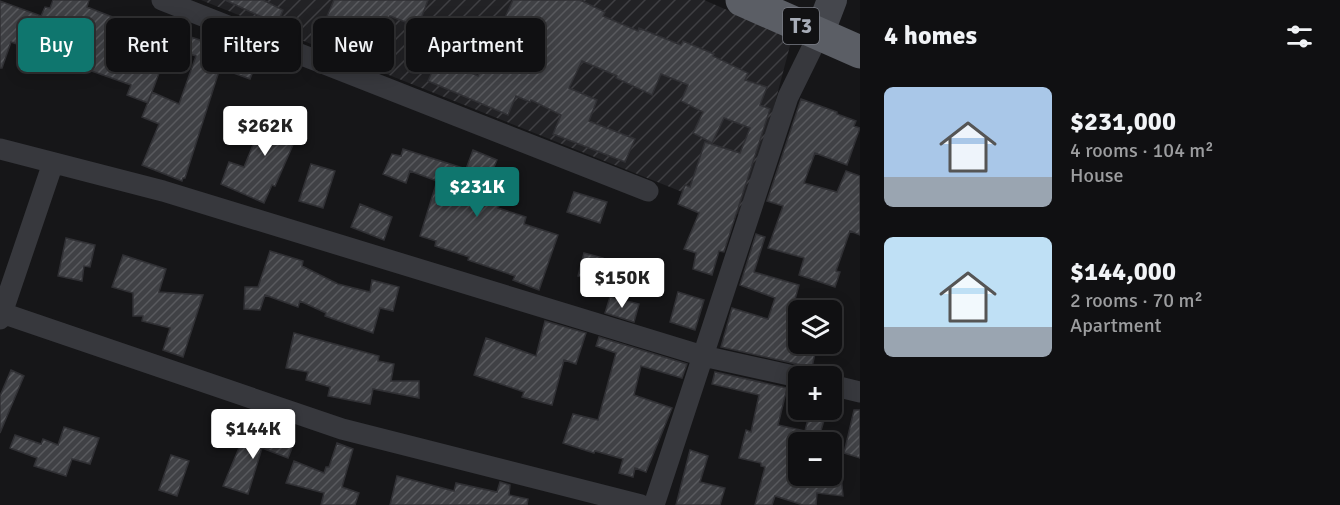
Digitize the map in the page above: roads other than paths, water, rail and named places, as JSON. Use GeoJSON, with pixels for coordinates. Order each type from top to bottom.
{"type":"FeatureCollection","features":[{"type":"Feature","properties":{"kind":"highway","name":"T3"},"geometry":{"type":"LineString","coordinates":[[742,0],[860,52]]}},
{"type":"Feature","properties":{"kind":"main road"},"geometry":{"type":"LineString","coordinates":[[819,34],[832,0]]}},
{"type":"Feature","properties":{"kind":"street"},"geometry":{"type":"LineString","coordinates":[[162,0],[648,191]]}},
{"type":"Feature","properties":{"kind":"street"},"geometry":{"type":"LineString","coordinates":[[654,505],[788,97],[819,34]]}},
{"type":"Feature","properties":{"kind":"street"},"geometry":{"type":"LineString","coordinates":[[0,149],[174,194],[703,356],[788,375]]}},
{"type":"Feature","properties":{"kind":"street"},"geometry":{"type":"LineString","coordinates":[[53,163],[1,316],[342,429],[641,505]]}},
{"type":"Feature","properties":{"kind":"street"},"geometry":{"type":"LineString","coordinates":[[842,388],[860,392]]}}]}
